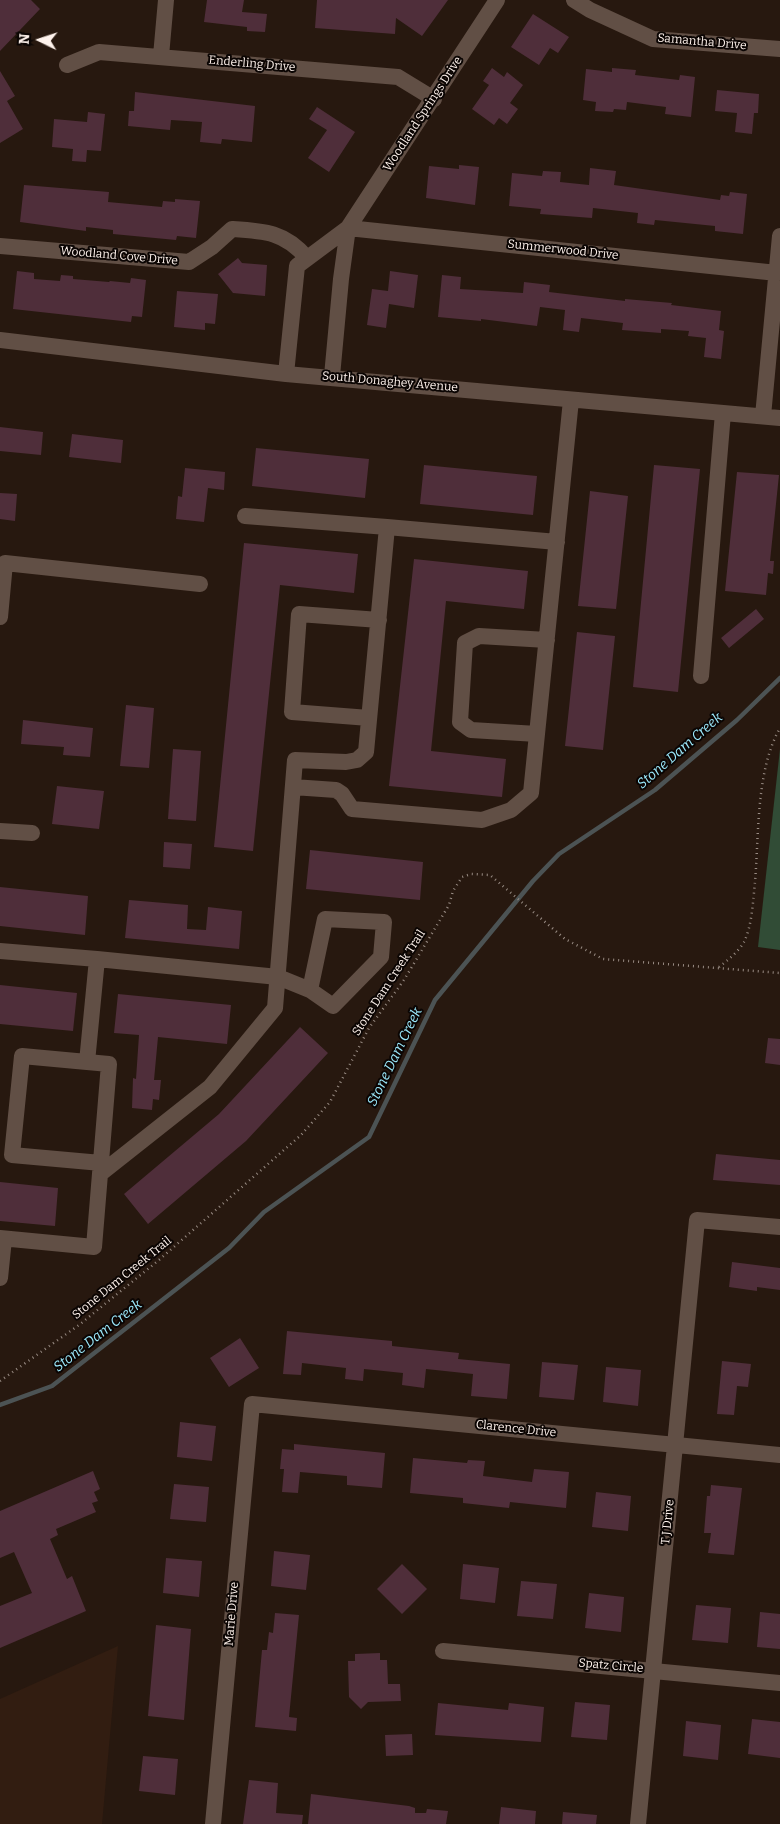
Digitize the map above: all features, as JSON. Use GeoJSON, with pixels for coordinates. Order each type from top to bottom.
{"type":"FeatureCollection","features":[{"type":"Feature","properties":{"kind":"street"},"geometry":{"type":"LineString","coordinates":[[161,56],[166,0]]}},
{"type":"Feature","properties":{"kind":"street","name":"Woodland Springs Drive"},"geometry":{"type":"LineString","coordinates":[[286,374],[297,266],[348,228],[434,100],[497,0]]}},
{"type":"Feature","properties":{"kind":"street","name":"Samantha Drive"},"geometry":{"type":"LineString","coordinates":[[574,0],[590,10],[653,39],[780,48]]}},
{"type":"Feature","properties":{"kind":"street","name":"Enderling Drive"},"geometry":{"type":"LineString","coordinates":[[67,65],[99,52],[398,77],[434,100]]}},
{"type":"Feature","properties":{"kind":"street","name":"Woodland Springs Drive"},"geometry":{"type":"LineString","coordinates":[[332,376],[348,228]]}},
{"type":"Feature","properties":{"kind":"street","name":"Summerwood Drive"},"geometry":{"type":"LineString","coordinates":[[348,228],[777,272]]}},
{"type":"Feature","properties":{"kind":"street","name":"Woodland Cove Drive"},"geometry":{"type":"LineString","coordinates":[[0,246],[189,262],[212,247],[232,229],[266,231],[295,244],[307,258]]}},
{"type":"Feature","properties":{"kind":"street"},"geometry":{"type":"LineString","coordinates":[[763,416],[780,236]]}},
{"type":"Feature","properties":{"kind":"street","name":"South Donaghey Avenue"},"geometry":{"type":"LineString","coordinates":[[0,340],[286,374],[332,376],[780,418]]}},
{"type":"Feature","properties":{"kind":"street"},"geometry":{"type":"LineString","coordinates":[[293,787],[336,790],[342,794],[352,810],[482,820],[511,810],[531,793],[572,400]]}},
{"type":"Feature","properties":{"kind":"street"},"geometry":{"type":"LineString","coordinates":[[702,676],[723,413]]}},
{"type":"Feature","properties":{"kind":"street"},"geometry":{"type":"LineString","coordinates":[[245,516],[557,542]]}},
{"type":"Feature","properties":{"kind":"street"},"geometry":{"type":"LineString","coordinates":[[0,1278],[2,1238],[94,1247],[101,1169],[110,1064],[22,1056],[12,1155],[101,1169],[210,1087],[275,1008],[295,760],[346,762],[357,760],[366,752],[387,527]]}},
{"type":"Feature","properties":{"kind":"street"},"geometry":{"type":"LineString","coordinates":[[0,618],[5,563],[200,584]]}},
{"type":"Feature","properties":{"kind":"street"},"geometry":{"type":"LineString","coordinates":[[370,718],[292,712],[299,614],[379,620]]}},
{"type":"Feature","properties":{"kind":"street"},"geometry":{"type":"LineString","coordinates":[[537,734],[471,730],[463,726],[460,722],[465,643],[479,636],[547,640]]}},
{"type":"Feature","properties":{"kind":"street"},"geometry":{"type":"LineString","coordinates":[[0,831],[32,833]]}},
{"type":"Feature","properties":{"kind":"street"},"geometry":{"type":"LineString","coordinates":[[0,951],[278,977],[310,990],[333,1006],[381,957],[384,922],[325,920],[310,990]]}},
{"type":"Feature","properties":{"kind":"street"},"geometry":{"type":"LineString","coordinates":[[87,1062],[97,959]]}},
{"type":"Feature","properties":{"kind":"street","name":"T J Drive"},"geometry":{"type":"LineString","coordinates":[[638,1824],[698,1220],[780,1227]]}},
{"type":"Feature","properties":{"kind":"street","name":"Clarence Drive"},"geometry":{"type":"LineString","coordinates":[[252,1404],[780,1455]]}},
{"type":"Feature","properties":{"kind":"street","name":"Marie Drive"},"geometry":{"type":"LineString","coordinates":[[213,1824],[252,1404]]}},
{"type":"Feature","properties":{"kind":"street","name":"Spatz Circle"},"geometry":{"type":"LineString","coordinates":[[443,1651],[780,1683]]}},
{"type":"Feature","properties":{"kind":"path"},"geometry":{"type":"LineString","coordinates":[[718,968],[744,943],[753,902],[765,770],[771,743],[780,728]]}},
{"type":"Feature","properties":{"kind":"path","name":"Stone Dam Creek Trail"},"geometry":{"type":"LineString","coordinates":[[0,1381],[79,1326],[159,1260],[301,1135],[330,1102],[369,1028],[404,980],[449,905],[453,891],[462,877],[482,874],[490,875],[575,946],[604,959],[780,973]]}},
{"type":"Feature","properties":{"kind":"shaded area"},"geometry":{"type":"Polygon","coordinates":[[[118,1646],[102,1824],[0,1824],[0,1699],[118,1646]]]}},
{"type":"Feature","properties":{"kind":"green space"},"geometry":{"type":"Polygon","coordinates":[[[780,749],[780,950],[758,947],[780,749]]]}},
{"type":"Feature","properties":{"kind":"building"},"geometry":{"type":"Polygon","coordinates":[[[0,0],[31,0],[40,9],[0,51],[0,0]]]}},
{"type":"Feature","properties":{"kind":"building"},"geometry":{"type":"Polygon","coordinates":[[[207,0],[244,0],[242,12],[267,14],[265,32],[247,31],[247,27],[204,22],[207,0]]]}},
{"type":"Feature","properties":{"kind":"building"},"geometry":{"type":"Polygon","coordinates":[[[317,0],[448,0],[422,36],[396,18],[395,34],[315,28],[317,0]]]}},
{"type":"Feature","properties":{"kind":"building"},"geometry":{"type":"Polygon","coordinates":[[[533,14],[569,37],[558,53],[550,48],[539,65],[511,47],[533,14]]]}},
{"type":"Feature","properties":{"kind":"building"},"geometry":{"type":"Polygon","coordinates":[[[492,68],[504,77],[507,72],[523,85],[510,103],[518,109],[507,124],[499,118],[494,125],[472,109],[489,85],[483,81],[492,68]]]}},
{"type":"Feature","properties":{"kind":"building"},"geometry":{"type":"Polygon","coordinates":[[[612,68],[636,70],[635,75],[679,80],[680,75],[695,77],[691,117],[665,114],[666,107],[627,102],[626,110],[614,109],[613,112],[595,111],[596,102],[583,100],[586,69],[612,72],[612,68]]]}},
{"type":"Feature","properties":{"kind":"building"},"geometry":{"type":"Polygon","coordinates":[[[0,71],[15,96],[7,101],[23,129],[0,143],[0,71]]]}},
{"type":"Feature","properties":{"kind":"building"},"geometry":{"type":"Polygon","coordinates":[[[717,90],[759,94],[758,113],[754,113],[752,134],[735,132],[737,113],[715,111],[717,90]]]}},
{"type":"Feature","properties":{"kind":"building"},"geometry":{"type":"Polygon","coordinates":[[[135,92],[255,106],[252,142],[222,139],[221,144],[200,142],[202,122],[171,120],[170,130],[128,126],[129,111],[134,111],[135,92]]]}},
{"type":"Feature","properties":{"kind":"building"},"geometry":{"type":"Polygon","coordinates":[[[317,107],[355,132],[329,172],[308,158],[327,130],[309,119],[317,107]]]}},
{"type":"Feature","properties":{"kind":"building"},"geometry":{"type":"Polygon","coordinates":[[[88,112],[105,114],[101,151],[87,150],[86,162],[72,161],[73,149],[52,147],[54,119],[87,122],[88,112]]]}},
{"type":"Feature","properties":{"kind":"building"},"geometry":{"type":"Polygon","coordinates":[[[459,165],[479,167],[475,205],[426,198],[429,166],[459,169],[459,165]]]}},
{"type":"Feature","properties":{"kind":"building"},"geometry":{"type":"Polygon","coordinates":[[[590,168],[616,171],[614,185],[720,200],[721,195],[729,196],[730,192],[747,194],[743,234],[715,231],[715,226],[655,220],[654,225],[637,223],[638,213],[593,208],[592,218],[540,214],[541,209],[509,206],[512,173],[542,176],[543,171],[561,172],[560,182],[589,185],[590,168]]]}},
{"type":"Feature","properties":{"kind":"building"},"geometry":{"type":"Polygon","coordinates":[[[24,185],[109,192],[108,202],[162,207],[163,201],[175,202],[175,199],[200,201],[196,238],[177,236],[176,240],[113,234],[113,230],[86,227],[86,231],[20,222],[24,185]]]}},
{"type":"Feature","properties":{"kind":"building"},"geometry":{"type":"Polygon","coordinates":[[[238,258],[242,263],[267,265],[265,296],[233,293],[218,274],[238,258]]]}},
{"type":"Feature","properties":{"kind":"building"},"geometry":{"type":"Polygon","coordinates":[[[17,271],[34,273],[34,279],[60,281],[61,275],[73,276],[73,279],[109,282],[130,283],[131,278],[146,280],[142,317],[132,316],[131,322],[13,309],[17,271]]]}},
{"type":"Feature","properties":{"kind":"building"},"geometry":{"type":"Polygon","coordinates":[[[390,271],[418,275],[414,308],[389,304],[386,328],[367,325],[372,289],[388,291],[390,271]]]}},
{"type":"Feature","properties":{"kind":"building"},"geometry":{"type":"Polygon","coordinates":[[[442,275],[461,277],[460,289],[523,293],[524,282],[550,285],[549,292],[625,301],[625,299],[672,303],[671,305],[721,311],[719,330],[724,331],[721,359],[704,357],[706,338],[688,336],[689,331],[661,329],[661,333],[622,330],[623,323],[581,318],[579,332],[563,330],[565,310],[540,307],[537,326],[481,319],[481,321],[438,317],[442,275]]]}},
{"type":"Feature","properties":{"kind":"building"},"geometry":{"type":"Polygon","coordinates":[[[177,291],[218,294],[215,324],[205,323],[205,330],[174,327],[177,291]]]}},
{"type":"Feature","properties":{"kind":"building"},"geometry":{"type":"Polygon","coordinates":[[[0,427],[43,432],[41,455],[0,451],[0,427]]]}},
{"type":"Feature","properties":{"kind":"building"},"geometry":{"type":"Polygon","coordinates":[[[72,434],[123,440],[121,463],[69,457],[72,434]]]}},
{"type":"Feature","properties":{"kind":"building"},"geometry":{"type":"Polygon","coordinates":[[[256,448],[369,459],[365,498],[252,486],[256,448]]]}},
{"type":"Feature","properties":{"kind":"building"},"geometry":{"type":"Polygon","coordinates":[[[424,465],[537,476],[533,515],[420,504],[424,465]]]}},
{"type":"Feature","properties":{"kind":"building"},"geometry":{"type":"Polygon","coordinates":[[[654,465],[700,469],[678,692],[633,687],[654,465]]]}},
{"type":"Feature","properties":{"kind":"building"},"geometry":{"type":"Polygon","coordinates":[[[185,468],[225,472],[224,490],[208,488],[204,522],[176,519],[178,496],[182,497],[185,468]]]}},
{"type":"Feature","properties":{"kind":"building"},"geometry":{"type":"Polygon","coordinates":[[[737,472],[779,475],[770,561],[774,561],[773,574],[768,573],[766,595],[725,591],[737,472]]]}},
{"type":"Feature","properties":{"kind":"building"},"geometry":{"type":"Polygon","coordinates":[[[590,491],[628,496],[616,609],[578,606],[590,491]]]}},
{"type":"Feature","properties":{"kind":"building"},"geometry":{"type":"Polygon","coordinates":[[[0,493],[17,494],[15,521],[0,519],[0,493]]]}},
{"type":"Feature","properties":{"kind":"building"},"geometry":{"type":"Polygon","coordinates":[[[244,543],[358,554],[354,593],[280,585],[253,851],[214,847],[244,543]]]}},
{"type":"Feature","properties":{"kind":"building"},"geometry":{"type":"Polygon","coordinates":[[[414,559],[528,571],[524,609],[446,601],[431,751],[506,759],[502,797],[389,786],[414,559]]]}},
{"type":"Feature","properties":{"kind":"building"},"geometry":{"type":"Polygon","coordinates":[[[756,609],[764,619],[729,648],[721,638],[756,609]]]}},
{"type":"Feature","properties":{"kind":"building"},"geometry":{"type":"Polygon","coordinates":[[[577,632],[615,636],[603,750],[565,746],[577,632]]]}},
{"type":"Feature","properties":{"kind":"building"},"geometry":{"type":"Polygon","coordinates":[[[126,705],[154,708],[149,768],[120,766],[126,705]]]}},
{"type":"Feature","properties":{"kind":"building"},"geometry":{"type":"Polygon","coordinates":[[[23,720],[93,728],[90,757],[63,755],[64,747],[21,744],[23,720]]]}},
{"type":"Feature","properties":{"kind":"building"},"geometry":{"type":"Polygon","coordinates":[[[173,749],[201,751],[196,821],[168,819],[173,749]]]}},
{"type":"Feature","properties":{"kind":"building"},"geometry":{"type":"Polygon","coordinates":[[[57,786],[104,791],[99,829],[52,824],[57,786]]]}},
{"type":"Feature","properties":{"kind":"building"},"geometry":{"type":"Polygon","coordinates":[[[164,842],[192,844],[190,869],[163,867],[164,842]]]}},
{"type":"Feature","properties":{"kind":"building"},"geometry":{"type":"Polygon","coordinates":[[[310,850],[423,862],[420,900],[306,889],[310,850]]]}},
{"type":"Feature","properties":{"kind":"building"},"geometry":{"type":"Polygon","coordinates":[[[0,887],[88,896],[85,935],[0,926],[0,887]]]}},
{"type":"Feature","properties":{"kind":"building"},"geometry":{"type":"Polygon","coordinates":[[[129,900],[188,905],[187,929],[206,930],[208,907],[242,911],[239,949],[125,938],[129,900]]]}},
{"type":"Feature","properties":{"kind":"building"},"geometry":{"type":"Polygon","coordinates":[[[0,985],[77,993],[73,1031],[0,1024],[0,985]]]}},
{"type":"Feature","properties":{"kind":"building"},"geometry":{"type":"Polygon","coordinates":[[[118,994],[231,1005],[227,1044],[158,1037],[154,1080],[161,1080],[159,1100],[153,1099],[152,1110],[132,1108],[133,1078],[136,1079],[139,1035],[114,1033],[118,994]]]}},
{"type":"Feature","properties":{"kind":"building"},"geometry":{"type":"Polygon","coordinates":[[[300,1027],[328,1053],[246,1141],[148,1224],[124,1194],[219,1114],[300,1027]]]}},
{"type":"Feature","properties":{"kind":"building"},"geometry":{"type":"Polygon","coordinates":[[[768,1038],[780,1039],[780,1065],[765,1063],[768,1038]]]}},
{"type":"Feature","properties":{"kind":"building"},"geometry":{"type":"Polygon","coordinates":[[[716,1154],[780,1160],[780,1185],[713,1180],[716,1154]]]}},
{"type":"Feature","properties":{"kind":"building"},"geometry":{"type":"Polygon","coordinates":[[[0,1182],[58,1188],[55,1226],[0,1221],[0,1182]]]}},
{"type":"Feature","properties":{"kind":"building"},"geometry":{"type":"Polygon","coordinates":[[[732,1262],[780,1268],[780,1290],[757,1287],[757,1291],[729,1287],[732,1262]]]}},
{"type":"Feature","properties":{"kind":"building"},"geometry":{"type":"Polygon","coordinates":[[[287,1331],[392,1341],[392,1346],[459,1353],[458,1359],[510,1364],[507,1399],[471,1396],[473,1374],[426,1369],[424,1388],[402,1385],[403,1373],[364,1369],[363,1381],[345,1379],[346,1368],[302,1363],[301,1375],[283,1374],[287,1331]]]}},
{"type":"Feature","properties":{"kind":"building"},"geometry":{"type":"Polygon","coordinates":[[[240,1338],[259,1368],[229,1387],[210,1358],[240,1338]]]}},
{"type":"Feature","properties":{"kind":"building"},"geometry":{"type":"Polygon","coordinates":[[[722,1361],[751,1364],[748,1387],[737,1386],[734,1415],[717,1414],[722,1361]]]}},
{"type":"Feature","properties":{"kind":"building"},"geometry":{"type":"Polygon","coordinates":[[[542,1362],[578,1365],[574,1400],[539,1397],[542,1362]]]}},
{"type":"Feature","properties":{"kind":"building"},"geometry":{"type":"Polygon","coordinates":[[[606,1367],[641,1370],[638,1406],[603,1402],[606,1367]]]}},
{"type":"Feature","properties":{"kind":"building"},"geometry":{"type":"Polygon","coordinates":[[[180,1422],[216,1426],[212,1461],[177,1457],[180,1422]]]}},
{"type":"Feature","properties":{"kind":"building"},"geometry":{"type":"Polygon","coordinates":[[[294,1444],[385,1453],[382,1488],[347,1485],[347,1476],[300,1472],[298,1493],[282,1492],[284,1469],[280,1469],[282,1449],[294,1450],[294,1444]]]}},
{"type":"Feature","properties":{"kind":"building"},"geometry":{"type":"Polygon","coordinates":[[[413,1458],[467,1463],[468,1460],[485,1461],[483,1476],[532,1482],[534,1469],[569,1472],[566,1508],[510,1502],[509,1508],[463,1503],[463,1498],[410,1493],[413,1458]]]}},
{"type":"Feature","properties":{"kind":"building"},"geometry":{"type":"Polygon","coordinates":[[[93,1471],[100,1489],[94,1492],[98,1501],[92,1503],[96,1512],[56,1529],[58,1535],[50,1539],[67,1579],[72,1576],[86,1611],[0,1648],[0,1606],[32,1593],[14,1552],[0,1558],[0,1511],[93,1471]]]}},
{"type":"Feature","properties":{"kind":"building"},"geometry":{"type":"Polygon","coordinates":[[[174,1484],[209,1487],[206,1522],[170,1519],[174,1484]]]}},
{"type":"Feature","properties":{"kind":"building"},"geometry":{"type":"Polygon","coordinates":[[[711,1485],[742,1488],[734,1555],[708,1553],[711,1533],[704,1533],[707,1496],[710,1496],[711,1485]]]}},
{"type":"Feature","properties":{"kind":"building"},"geometry":{"type":"Polygon","coordinates":[[[596,1492],[631,1496],[628,1531],[592,1527],[596,1492]]]}},
{"type":"Feature","properties":{"kind":"building"},"geometry":{"type":"Polygon","coordinates":[[[274,1551],[310,1555],[306,1590],[271,1586],[274,1551]]]}},
{"type":"Feature","properties":{"kind":"building"},"geometry":{"type":"Polygon","coordinates":[[[166,1558],[202,1561],[199,1597],[163,1593],[166,1558]]]}},
{"type":"Feature","properties":{"kind":"building"},"geometry":{"type":"Polygon","coordinates":[[[402,1564],[427,1589],[402,1614],[377,1589],[402,1564]]]}},
{"type":"Feature","properties":{"kind":"building"},"geometry":{"type":"Polygon","coordinates":[[[463,1564],[499,1568],[495,1603],[460,1599],[463,1564]]]}},
{"type":"Feature","properties":{"kind":"building"},"geometry":{"type":"Polygon","coordinates":[[[521,1581],[557,1584],[553,1619],[517,1616],[521,1581]]]}},
{"type":"Feature","properties":{"kind":"building"},"geometry":{"type":"Polygon","coordinates":[[[589,1593],[624,1597],[621,1632],[585,1628],[589,1593]]]}},
{"type":"Feature","properties":{"kind":"building"},"geometry":{"type":"Polygon","coordinates":[[[696,1605],[731,1608],[728,1643],[692,1640],[696,1605]]]}},
{"type":"Feature","properties":{"kind":"building"},"geometry":{"type":"Polygon","coordinates":[[[760,1612],[780,1614],[780,1649],[757,1647],[760,1612]]]}},
{"type":"Feature","properties":{"kind":"building"},"geometry":{"type":"Polygon","coordinates":[[[275,1613],[299,1615],[289,1717],[297,1718],[296,1731],[255,1727],[262,1650],[267,1650],[269,1632],[273,1633],[275,1613]]]}},
{"type":"Feature","properties":{"kind":"building"},"geometry":{"type":"Polygon","coordinates":[[[156,1625],[191,1629],[184,1720],[148,1716],[156,1625]]]}},
{"type":"Feature","properties":{"kind":"building"},"geometry":{"type":"Polygon","coordinates":[[[380,1653],[380,1660],[387,1660],[388,1684],[400,1684],[401,1701],[368,1702],[361,1709],[349,1697],[348,1661],[355,1661],[355,1654],[380,1653]]]}},
{"type":"Feature","properties":{"kind":"building"},"geometry":{"type":"Polygon","coordinates":[[[575,1702],[610,1705],[607,1740],[571,1737],[575,1702]]]}},
{"type":"Feature","properties":{"kind":"building"},"geometry":{"type":"Polygon","coordinates":[[[438,1703],[508,1710],[509,1703],[544,1707],[541,1742],[435,1735],[438,1703]]]}},
{"type":"Feature","properties":{"kind":"building"},"geometry":{"type":"Polygon","coordinates":[[[752,1719],[780,1722],[780,1758],[748,1754],[752,1719]]]}},
{"type":"Feature","properties":{"kind":"building"},"geometry":{"type":"Polygon","coordinates":[[[686,1721],[721,1725],[718,1760],[683,1756],[686,1721]]]}},
{"type":"Feature","properties":{"kind":"building"},"geometry":{"type":"Polygon","coordinates":[[[412,1734],[413,1755],[386,1756],[385,1735],[412,1734]]]}},
{"type":"Feature","properties":{"kind":"building"},"geometry":{"type":"Polygon","coordinates":[[[143,1756],[178,1759],[175,1795],[139,1791],[143,1756]]]}},
{"type":"Feature","properties":{"kind":"building"},"geometry":{"type":"Polygon","coordinates":[[[249,1780],[278,1783],[276,1813],[303,1815],[302,1824],[243,1824],[249,1780]]]}},
{"type":"Feature","properties":{"kind":"building"},"geometry":{"type":"Polygon","coordinates":[[[311,1794],[409,1806],[415,1808],[415,1813],[426,1813],[427,1809],[448,1811],[446,1824],[308,1824],[311,1794]]]}},
{"type":"Feature","properties":{"kind":"building"},"geometry":{"type":"Polygon","coordinates":[[[501,1807],[536,1811],[535,1824],[499,1824],[501,1807]]]}},
{"type":"Feature","properties":{"kind":"building"},"geometry":{"type":"Polygon","coordinates":[[[563,1812],[597,1815],[596,1824],[562,1824],[563,1812]]]}},
{"type":"Feature","properties":{"kind":"waterway","name":"Stone Dam Creek"},"geometry":{"type":"LineString","coordinates":[[0,1405],[52,1386],[229,1248],[264,1212],[369,1137],[435,1000],[533,881],[559,854],[655,790],[737,720],[780,678]]}}]}
